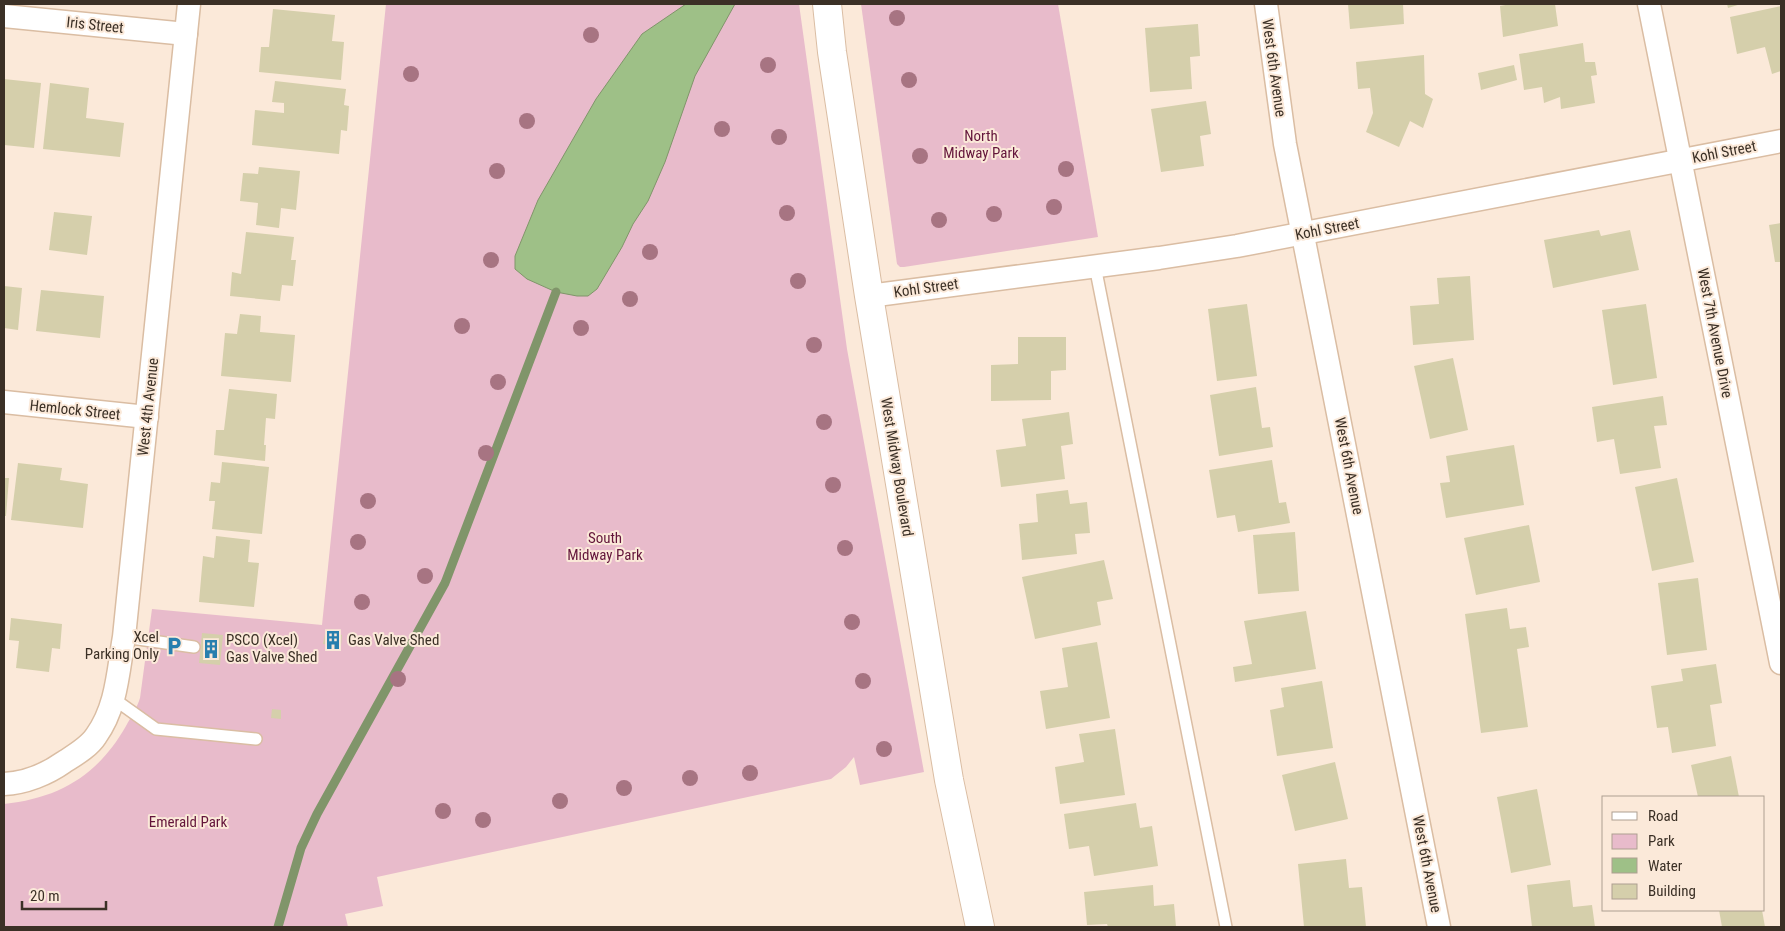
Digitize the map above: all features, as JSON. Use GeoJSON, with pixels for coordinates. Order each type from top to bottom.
{"type":"FeatureCollection","features":[{"type":"Feature","properties":{"kind":"main road","name":"West Midway Boulevard"},"geometry":{"type":"LineString","coordinates":[[827,4],[832,52],[869,296],[949,780],[980,927]]}},
{"type":"Feature","properties":{"kind":"street","name":"West 4th Avenue"},"geometry":{"type":"LineString","coordinates":[[4,784],[27,780],[51,772],[80,752],[96,737],[114,699],[124,637],[188,4]]}},
{"type":"Feature","properties":{"kind":"street","name":"West 6th Avenue"},"geometry":{"type":"LineString","coordinates":[[1266,4],[1285,144],[1439,927]]}},
{"type":"Feature","properties":{"kind":"street","name":"West 7th Avenue Drive"},"geometry":{"type":"LineString","coordinates":[[1649,4],[1781,663]]}},
{"type":"Feature","properties":{"kind":"street","name":"Iris Street"},"geometry":{"type":"LineString","coordinates":[[4,16],[186,34]]}},
{"type":"Feature","properties":{"kind":"street","name":"Kohl Street"},"geometry":{"type":"LineString","coordinates":[[869,296],[1178,255],[1303,234],[1781,141]]}},
{"type":"Feature","properties":{"kind":"street","name":"Hemlock Street"},"geometry":{"type":"LineString","coordinates":[[4,402],[147,418]]}},
{"type":"Feature","properties":{"kind":"lane"},"geometry":{"type":"LineString","coordinates":[[1095,266],[1226,927]]}},
{"type":"Feature","properties":{"kind":"lane"},"geometry":{"type":"LineString","coordinates":[[124,637],[194,646]]}},
{"type":"Feature","properties":{"kind":"lane"},"geometry":{"type":"LineString","coordinates":[[114,699],[156,729],[256,739]]}},
{"type":"Feature","properties":{"kind":"green space","name":"South Midway Park"},"geometry":{"type":"Polygon","coordinates":[[[386,4],[799,4],[847,349],[924,772],[860,785],[854,757],[846,767],[831,779],[377,877],[383,906],[345,914],[348,927],[4,927],[4,804],[24,801],[60,790],[90,771],[115,743],[134,712],[140,698],[152,609],[322,625],[386,4]]]}},
{"type":"Feature","properties":{"kind":"green space","name":"North Midway Park"},"geometry":{"type":"Polygon","coordinates":[[[861,4],[1058,4],[1098,237],[900,267],[897,264],[861,4]]]}},
{"type":"Feature","properties":{"kind":"water"},"geometry":{"type":"Polygon","coordinates":[[[686,4],[735,4],[695,76],[665,162],[648,201],[633,224],[622,247],[597,289],[588,296],[556,292],[527,279],[515,269],[515,256],[538,200],[596,99],[642,34],[686,4]]]}},
{"type":"Feature","properties":{"kind":"building"},"geometry":{"type":"Polygon","coordinates":[[[1348,4],[1403,4],[1404,24],[1350,29],[1348,4]]]}},
{"type":"Feature","properties":{"kind":"building"},"geometry":{"type":"Polygon","coordinates":[[[1511,4],[1555,4],[1558,26],[1503,37],[1500,6],[1511,4]]]}},
{"type":"Feature","properties":{"kind":"building"},"geometry":{"type":"Polygon","coordinates":[[[1727,4],[1741,4],[1728,8],[1727,4]]]}},
{"type":"Feature","properties":{"kind":"building"},"geometry":{"type":"Polygon","coordinates":[[[1781,6],[1781,71],[1772,74],[1765,47],[1737,54],[1730,17],[1781,6]]]}},
{"type":"Feature","properties":{"kind":"building"},"geometry":{"type":"Polygon","coordinates":[[[273,9],[335,15],[332,41],[344,42],[341,80],[259,72],[261,47],[269,47],[273,9]]]}},
{"type":"Feature","properties":{"kind":"building"},"geometry":{"type":"Polygon","coordinates":[[[1198,24],[1200,56],[1190,57],[1192,89],[1150,92],[1145,28],[1198,24]]]}},
{"type":"Feature","properties":{"kind":"building"},"geometry":{"type":"Polygon","coordinates":[[[1583,43],[1585,62],[1595,62],[1597,75],[1591,76],[1595,103],[1561,109],[1560,97],[1544,103],[1542,87],[1524,90],[1519,54],[1583,43]]]}},
{"type":"Feature","properties":{"kind":"building"},"geometry":{"type":"Polygon","coordinates":[[[1424,55],[1425,94],[1433,99],[1423,128],[1410,121],[1399,147],[1366,132],[1373,113],[1370,88],[1358,89],[1356,62],[1424,55]]]}},
{"type":"Feature","properties":{"kind":"building"},"geometry":{"type":"Polygon","coordinates":[[[1514,65],[1517,80],[1481,90],[1478,73],[1514,65]]]}},
{"type":"Feature","properties":{"kind":"building"},"geometry":{"type":"Polygon","coordinates":[[[4,79],[41,83],[34,148],[4,145],[4,79]]]}},
{"type":"Feature","properties":{"kind":"building"},"geometry":{"type":"Polygon","coordinates":[[[275,81],[346,89],[344,105],[349,106],[347,131],[341,130],[339,154],[252,145],[255,110],[284,113],[284,103],[272,102],[275,81]]]}},
{"type":"Feature","properties":{"kind":"building"},"geometry":{"type":"Polygon","coordinates":[[[50,83],[89,88],[86,118],[124,123],[120,157],[43,149],[50,83]]]}},
{"type":"Feature","properties":{"kind":"building"},"geometry":{"type":"Polygon","coordinates":[[[1206,101],[1211,134],[1200,136],[1204,166],[1161,172],[1151,109],[1206,101]]]}},
{"type":"Feature","properties":{"kind":"building"},"geometry":{"type":"Polygon","coordinates":[[[259,167],[300,171],[296,210],[281,208],[279,228],[256,225],[258,203],[240,201],[243,173],[258,174],[259,167]]]}},
{"type":"Feature","properties":{"kind":"building"},"geometry":{"type":"Polygon","coordinates":[[[54,212],[92,216],[87,255],[49,250],[54,212]]]}},
{"type":"Feature","properties":{"kind":"building"},"geometry":{"type":"Polygon","coordinates":[[[1781,223],[1781,262],[1775,262],[1769,225],[1781,223]]]}},
{"type":"Feature","properties":{"kind":"building"},"geometry":{"type":"Polygon","coordinates":[[[1599,230],[1601,236],[1630,230],[1639,270],[1553,288],[1544,240],[1599,230]]]}},
{"type":"Feature","properties":{"kind":"building"},"geometry":{"type":"Polygon","coordinates":[[[246,232],[294,237],[291,260],[296,260],[293,286],[282,285],[280,301],[230,296],[232,272],[241,274],[246,232]]]}},
{"type":"Feature","properties":{"kind":"building"},"geometry":{"type":"Polygon","coordinates":[[[1470,276],[1474,340],[1413,345],[1410,306],[1439,304],[1437,278],[1470,276]]]}},
{"type":"Feature","properties":{"kind":"building"},"geometry":{"type":"Polygon","coordinates":[[[4,286],[22,288],[18,330],[4,328],[4,286]]]}},
{"type":"Feature","properties":{"kind":"building"},"geometry":{"type":"Polygon","coordinates":[[[41,290],[104,296],[100,338],[36,331],[41,290]]]}},
{"type":"Feature","properties":{"kind":"building"},"geometry":{"type":"Polygon","coordinates":[[[1247,304],[1257,376],[1217,381],[1208,309],[1247,304]]]}},
{"type":"Feature","properties":{"kind":"building"},"geometry":{"type":"Polygon","coordinates":[[[1646,304],[1657,378],[1613,385],[1602,310],[1646,304]]]}},
{"type":"Feature","properties":{"kind":"building"},"geometry":{"type":"Polygon","coordinates":[[[240,314],[261,316],[260,332],[295,335],[291,382],[221,376],[225,333],[237,334],[240,314]]]}},
{"type":"Feature","properties":{"kind":"building"},"geometry":{"type":"Polygon","coordinates":[[[1018,337],[1066,337],[1066,370],[1051,371],[1051,400],[991,401],[991,365],[1018,364],[1018,337]]]}},
{"type":"Feature","properties":{"kind":"building"},"geometry":{"type":"Polygon","coordinates":[[[1453,358],[1468,430],[1430,439],[1414,366],[1453,358]]]}},
{"type":"Feature","properties":{"kind":"building"},"geometry":{"type":"Polygon","coordinates":[[[1256,387],[1262,428],[1270,427],[1273,447],[1219,456],[1210,395],[1256,387]]]}},
{"type":"Feature","properties":{"kind":"building"},"geometry":{"type":"Polygon","coordinates":[[[229,389],[277,394],[275,419],[266,418],[265,461],[214,455],[216,430],[224,430],[229,389]]]}},
{"type":"Feature","properties":{"kind":"building"},"geometry":{"type":"Polygon","coordinates":[[[1663,396],[1667,425],[1654,426],[1661,468],[1620,474],[1614,439],[1597,442],[1592,407],[1663,396]]]}},
{"type":"Feature","properties":{"kind":"building"},"geometry":{"type":"Polygon","coordinates":[[[1069,412],[1073,444],[1061,446],[1065,479],[1001,487],[996,450],[1026,446],[1022,419],[1069,412]]]}},
{"type":"Feature","properties":{"kind":"building"},"geometry":{"type":"Polygon","coordinates":[[[1514,445],[1524,505],[1446,518],[1440,483],[1450,482],[1446,456],[1514,445]]]}},
{"type":"Feature","properties":{"kind":"building"},"geometry":{"type":"Polygon","coordinates":[[[1272,460],[1279,503],[1286,502],[1290,523],[1238,532],[1235,515],[1217,518],[1209,470],[1272,460]]]}},
{"type":"Feature","properties":{"kind":"building"},"geometry":{"type":"Polygon","coordinates":[[[222,462],[269,467],[262,534],[212,529],[215,501],[209,501],[211,482],[220,483],[222,462]]]}},
{"type":"Feature","properties":{"kind":"building"},"geometry":{"type":"Polygon","coordinates":[[[18,463],[62,468],[60,480],[88,484],[83,528],[11,520],[18,463]]]}},
{"type":"Feature","properties":{"kind":"building"},"geometry":{"type":"Polygon","coordinates":[[[4,478],[9,478],[6,516],[4,516],[4,478]]]}},
{"type":"Feature","properties":{"kind":"building"},"geometry":{"type":"Polygon","coordinates":[[[1677,478],[1694,562],[1652,571],[1635,487],[1677,478]]]}},
{"type":"Feature","properties":{"kind":"building"},"geometry":{"type":"Polygon","coordinates":[[[1068,490],[1070,504],[1087,502],[1090,533],[1075,534],[1077,554],[1022,560],[1019,524],[1038,522],[1036,494],[1068,490]]]}},
{"type":"Feature","properties":{"kind":"building"},"geometry":{"type":"Polygon","coordinates":[[[1529,525],[1540,582],[1476,595],[1464,538],[1529,525]]]}},
{"type":"Feature","properties":{"kind":"building"},"geometry":{"type":"Polygon","coordinates":[[[1295,532],[1299,591],[1258,594],[1253,535],[1295,532]]]}},
{"type":"Feature","properties":{"kind":"building"},"geometry":{"type":"Polygon","coordinates":[[[216,536],[250,540],[248,562],[259,563],[254,607],[199,602],[203,556],[214,558],[216,536]]]}},
{"type":"Feature","properties":{"kind":"building"},"geometry":{"type":"Polygon","coordinates":[[[1104,560],[1113,599],[1097,602],[1101,625],[1035,639],[1022,577],[1104,560]]]}},
{"type":"Feature","properties":{"kind":"building"},"geometry":{"type":"Polygon","coordinates":[[[1698,578],[1707,650],[1667,655],[1658,583],[1698,578]]]}},
{"type":"Feature","properties":{"kind":"building"},"geometry":{"type":"Polygon","coordinates":[[[1507,608],[1510,629],[1526,627],[1529,647],[1517,649],[1528,727],[1481,733],[1465,614],[1507,608]]]}},
{"type":"Feature","properties":{"kind":"building"},"geometry":{"type":"Polygon","coordinates":[[[1306,611],[1316,669],[1235,682],[1233,667],[1252,664],[1244,621],[1306,611]]]}},
{"type":"Feature","properties":{"kind":"building"},"geometry":{"type":"Polygon","coordinates":[[[11,618],[62,624],[60,649],[52,648],[49,672],[16,668],[19,641],[9,640],[11,618]]]}},
{"type":"Feature","properties":{"kind":"building","name":"Gas Valve Shed"},"geometry":{"type":"Polygon","coordinates":[[[326,629],[339,630],[338,634],[342,635],[341,646],[323,644],[326,629]]]}},
{"type":"Feature","properties":{"kind":"building","name":"PSCO (Xcel) Gas Valve Shed"},"geometry":{"type":"Polygon","coordinates":[[[202,633],[223,635],[220,665],[199,663],[202,633]]]}},
{"type":"Feature","properties":{"kind":"building"},"geometry":{"type":"Polygon","coordinates":[[[1097,642],[1110,718],[1046,729],[1040,691],[1068,687],[1062,648],[1097,642]]]}},
{"type":"Feature","properties":{"kind":"building"},"geometry":{"type":"Polygon","coordinates":[[[1716,664],[1722,703],[1710,705],[1716,746],[1672,753],[1668,727],[1657,728],[1651,686],[1683,681],[1681,669],[1716,664]]]}},
{"type":"Feature","properties":{"kind":"building"},"geometry":{"type":"Polygon","coordinates":[[[1322,681],[1333,748],[1277,756],[1270,710],[1284,707],[1281,688],[1322,681]]]}},
{"type":"Feature","properties":{"kind":"building"},"geometry":{"type":"Polygon","coordinates":[[[272,709],[281,710],[281,719],[271,718],[272,709]]]}},
{"type":"Feature","properties":{"kind":"building"},"geometry":{"type":"Polygon","coordinates":[[[1115,729],[1125,795],[1060,804],[1055,767],[1084,762],[1079,734],[1115,729]]]}},
{"type":"Feature","properties":{"kind":"building"},"geometry":{"type":"Polygon","coordinates":[[[1731,756],[1739,796],[1698,796],[1691,765],[1731,756]]]}},
{"type":"Feature","properties":{"kind":"building"},"geometry":{"type":"Polygon","coordinates":[[[1335,762],[1348,819],[1295,831],[1282,775],[1335,762]]]}},
{"type":"Feature","properties":{"kind":"building"},"geometry":{"type":"Polygon","coordinates":[[[1537,789],[1551,865],[1511,873],[1497,797],[1537,789]]]}},
{"type":"Feature","properties":{"kind":"building"},"geometry":{"type":"Polygon","coordinates":[[[1136,803],[1140,828],[1152,826],[1158,866],[1094,876],[1089,846],[1069,849],[1064,814],[1136,803]]]}},
{"type":"Feature","properties":{"kind":"building"},"geometry":{"type":"Polygon","coordinates":[[[1346,859],[1349,888],[1362,887],[1366,927],[1304,927],[1298,864],[1346,859]]]}},
{"type":"Feature","properties":{"kind":"building"},"geometry":{"type":"Polygon","coordinates":[[[1570,880],[1573,907],[1592,905],[1595,927],[1532,927],[1527,885],[1570,880]]]}},
{"type":"Feature","properties":{"kind":"building"},"geometry":{"type":"Polygon","coordinates":[[[1153,885],[1154,906],[1174,904],[1176,927],[1108,927],[1107,924],[1087,925],[1084,892],[1153,885]]]}},
{"type":"Feature","properties":{"kind":"building"},"geometry":{"type":"Polygon","coordinates":[[[1719,911],[1762,911],[1765,927],[1722,927],[1719,911]]]}},
{"type":"Feature","properties":{"kind":"waterway"},"geometry":{"type":"LineString","coordinates":[[278,927],[301,848],[317,814],[445,583],[556,292]]}},
{"type":"Feature","properties":{"kind":"place","name":"Gas Valve Shed"},"geometry":{"type":"Point","coordinates":[333,640]}},
{"type":"Feature","properties":{"kind":"place","name":"Xcel Parking Only"},"geometry":{"type":"Point","coordinates":[174,646]}},
{"type":"Feature","properties":{"kind":"place","name":"PSCO (Xcel) Gas Valve Shed"},"geometry":{"type":"Point","coordinates":[211,649]}},
{"type":"Feature","properties":{"kind":"park label","name":"Emerald Park"},"geometry":{"type":"Point","coordinates":[188,822]}}]}
